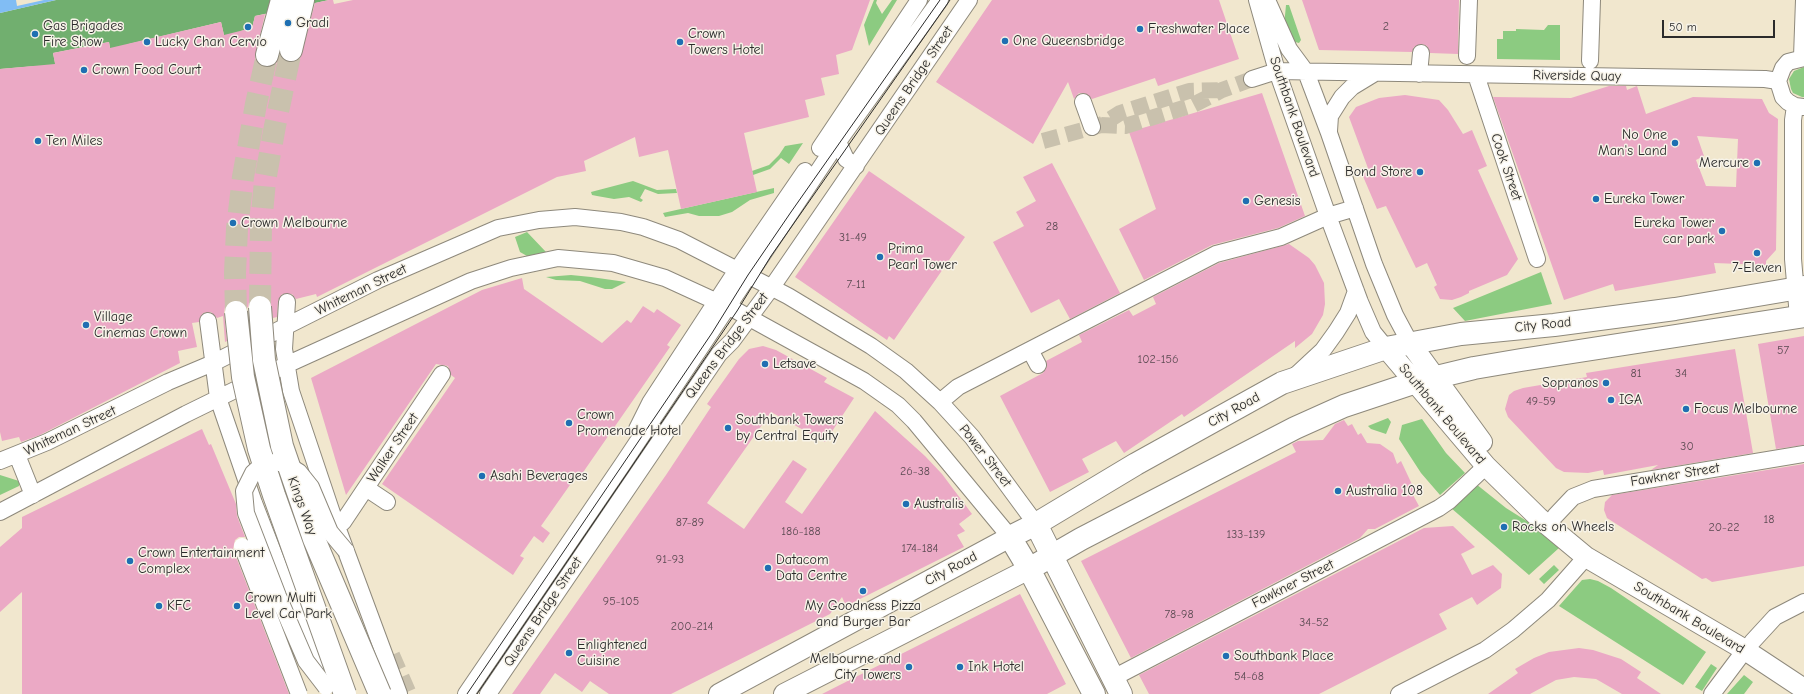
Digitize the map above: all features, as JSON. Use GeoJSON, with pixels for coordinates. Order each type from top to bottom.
{"type":"FeatureCollection","features":[{"type":"Feature","properties":{"kind":"highway"},"geometry":{"type":"LineString","coordinates":[[267,55],[282,0]]}},
{"type":"Feature","properties":{"kind":"highway"},"geometry":{"type":"LineString","coordinates":[[291,50],[303,0]]}},
{"type":"Feature","properties":{"kind":"highway","name":"City Road"},"geometry":{"type":"LineString","coordinates":[[1010,537],[1036,524],[1136,464],[1293,378],[1386,348],[1461,334],[1554,325],[1675,309],[1799,288]]}},
{"type":"Feature","properties":{"kind":"highway","name":"Kings Way"},"geometry":{"type":"LineString","coordinates":[[260,307],[264,360],[282,446],[314,539],[380,694]]}},
{"type":"Feature","properties":{"kind":"highway","name":"Kings Way"},"geometry":{"type":"LineString","coordinates":[[236,312],[243,377],[259,449],[333,692]]}},
{"type":"Feature","properties":{"kind":"highway"},"geometry":{"type":"LineString","coordinates":[[1029,569],[1081,539],[1295,428],[1344,406],[1425,379],[1521,360],[1801,317]]}},
{"type":"Feature","properties":{"kind":"highway","name":"Power Street"},"geometry":{"type":"LineString","coordinates":[[1036,524],[1117,686]]}},
{"type":"Feature","properties":{"kind":"highway"},"geometry":{"type":"LineString","coordinates":[[1010,537],[1029,569],[1089,692]]}},
{"type":"Feature","properties":{"kind":"highway","name":"Fawkner Street"},"geometry":{"type":"LineString","coordinates":[[1089,692],[1117,686]]}},
{"type":"Feature","properties":{"kind":"main road","name":"Southbank Boulevard"},"geometry":{"type":"LineString","coordinates":[[1410,343],[1425,379],[1486,466],[1539,518],[1591,552],[1749,646],[1804,674]]}},
{"type":"Feature","properties":{"kind":"main road","name":"Southbank Boulevard"},"geometry":{"type":"LineString","coordinates":[[1386,348],[1425,379],[1497,460],[1591,552]]}},
{"type":"Feature","properties":{"kind":"main road","name":"City Road"},"geometry":{"type":"LineString","coordinates":[[719,694],[1010,537]]}},
{"type":"Feature","properties":{"kind":"main road"},"geometry":{"type":"LineString","coordinates":[[784,694],[1029,569]]}},
{"type":"Feature","properties":{"kind":"main road","name":"Southbank Boulevard"},"geometry":{"type":"LineString","coordinates":[[1749,646],[1804,689]]}},
{"type":"Feature","properties":{"kind":"street","name":"Queens Bridge Street"},"geometry":{"type":"LineString","coordinates":[[477,694],[754,278],[836,145],[919,0]]}},
{"type":"Feature","properties":{"kind":"street","name":"Queens Bridge Street"},"geometry":{"type":"LineString","coordinates":[[466,694],[622,466],[754,278],[836,145],[940,0]]}},
{"type":"Feature","properties":{"kind":"street","name":"Queens Bridge Street"},"geometry":{"type":"LineString","coordinates":[[836,145],[950,0]]}},
{"type":"Feature","properties":{"kind":"street","name":"Queens Bridge Street"},"geometry":{"type":"LineString","coordinates":[[754,278],[856,166],[969,0]]}},
{"type":"Feature","properties":{"kind":"street","name":"Southbank Boulevard"},"geometry":{"type":"LineString","coordinates":[[1256,0],[1277,71],[1356,291],[1373,332],[1386,348]]}},
{"type":"Feature","properties":{"kind":"street","name":"Southbank Boulevard"},"geometry":{"type":"LineString","coordinates":[[1266,0],[1289,49],[1306,72],[1329,133],[1374,264],[1395,315],[1410,343]]}},
{"type":"Feature","properties":{"kind":"street"},"geometry":{"type":"LineString","coordinates":[[1467,56],[1469,0]]}},
{"type":"Feature","properties":{"kind":"street"},"geometry":{"type":"LineString","coordinates":[[1590,61],[1592,0]]}},
{"type":"Feature","properties":{"kind":"street"},"geometry":{"type":"LineString","coordinates":[[1801,317],[1799,288],[1793,259],[1799,207],[1793,120],[1800,107],[1782,97],[1778,81],[1783,68],[1794,59],[1803,58],[1804,0]]}},
{"type":"Feature","properties":{"kind":"street"},"geometry":{"type":"LineString","coordinates":[[1419,74],[1421,53]]}},
{"type":"Feature","properties":{"kind":"street"},"geometry":{"type":"LineString","coordinates":[[1252,79],[1277,71]]}},
{"type":"Feature","properties":{"kind":"street","name":"Riverside Quay"},"geometry":{"type":"LineString","coordinates":[[1277,71],[1765,79],[1778,81]]}},
{"type":"Feature","properties":{"kind":"street"},"geometry":{"type":"LineString","coordinates":[[1329,133],[1330,116],[1342,97],[1352,86],[1375,73]]}},
{"type":"Feature","properties":{"kind":"street","name":"Cook Street"},"geometry":{"type":"LineString","coordinates":[[1476,75],[1537,259]]}},
{"type":"Feature","properties":{"kind":"street"},"geometry":{"type":"LineString","coordinates":[[1083,102],[1092,127]]}},
{"type":"Feature","properties":{"kind":"street"},"geometry":{"type":"LineString","coordinates":[[836,145],[846,159],[856,166]]}},
{"type":"Feature","properties":{"kind":"street"},"geometry":{"type":"LineString","coordinates":[[940,402],[958,387],[1216,254],[1281,237],[1328,216],[1355,208]]}},
{"type":"Feature","properties":{"kind":"street","name":"Whiteman Street"},"geometry":{"type":"LineString","coordinates":[[0,461],[17,455],[95,419],[168,382],[213,363],[378,280],[498,228],[539,220],[575,217],[621,222],[643,227],[680,240],[754,278]]}},
{"type":"Feature","properties":{"kind":"street"},"geometry":{"type":"LineString","coordinates":[[0,512],[218,398],[286,365],[471,281],[511,268],[558,258],[613,263],[665,278],[733,309],[831,361],[864,381],[898,405],[939,450],[1010,537]]}},
{"type":"Feature","properties":{"kind":"street","name":"Power Street"},"geometry":{"type":"LineString","coordinates":[[754,278],[871,346],[906,371],[940,402],[972,437],[1036,524]]}},
{"type":"Feature","properties":{"kind":"street"},"geometry":{"type":"LineString","coordinates":[[1293,378],[1322,350],[1336,332],[1348,313],[1356,291]]}},
{"type":"Feature","properties":{"kind":"street","name":"Kings Way"},"geometry":{"type":"LineString","coordinates":[[287,302],[284,328],[286,365],[289,385],[346,551],[399,694]]}},
{"type":"Feature","properties":{"kind":"street","name":"Queens Bridge Street"},"geometry":{"type":"LineString","coordinates":[[457,694],[466,685],[627,450],[650,403],[733,309]]}},
{"type":"Feature","properties":{"kind":"street","name":"Queens Bridge Street"},"geometry":{"type":"LineString","coordinates":[[488,694],[714,360],[733,309]]}},
{"type":"Feature","properties":{"kind":"street"},"geometry":{"type":"LineString","coordinates":[[208,321],[218,398],[254,503],[312,647],[333,692]]}},
{"type":"Feature","properties":{"kind":"street"},"geometry":{"type":"LineString","coordinates":[[1030,350],[1038,365]]}},
{"type":"Feature","properties":{"kind":"street","name":"Walker Street"},"geometry":{"type":"LineString","coordinates":[[343,522],[442,374]]}},
{"type":"Feature","properties":{"kind":"street","name":"Fawkner Street"},"geometry":{"type":"LineString","coordinates":[[1555,516],[1573,497],[1593,489],[1804,454]]}},
{"type":"Feature","properties":{"kind":"street"},"geometry":{"type":"LineString","coordinates":[[17,455],[32,495]]}},
{"type":"Feature","properties":{"kind":"street"},"geometry":{"type":"LineString","coordinates":[[333,692],[306,661],[265,564],[246,513],[244,498],[246,485],[253,473],[263,464],[274,462],[286,464],[294,468],[307,480],[330,532],[346,551]]}},
{"type":"Feature","properties":{"kind":"street","name":"Fawkner Street"},"geometry":{"type":"LineString","coordinates":[[1117,686],[1439,508],[1449,501],[1486,466]]}},
{"type":"Feature","properties":{"kind":"street"},"geometry":{"type":"LineString","coordinates":[[366,488],[387,502]]}},
{"type":"Feature","properties":{"kind":"street"},"geometry":{"type":"LineString","coordinates":[[242,546],[299,694]]}},
{"type":"Feature","properties":{"kind":"street"},"geometry":{"type":"LineString","coordinates":[[1399,694],[1485,650],[1513,630],[1548,600],[1591,552]]}},
{"type":"Feature","properties":{"kind":"street"},"geometry":{"type":"LineString","coordinates":[[242,573],[265,564]]}},
{"type":"Feature","properties":{"kind":"street"},"geometry":{"type":"LineString","coordinates":[[1712,694],[1749,646],[1775,617],[1804,602]]}},
{"type":"Feature","properties":{"kind":"green space"},"geometry":{"type":"Polygon","coordinates":[[[56,0],[329,0],[255,16],[252,28],[241,31],[244,41],[226,44],[221,22],[129,44],[114,70],[109,42],[53,53],[59,82],[41,86],[36,66],[0,69],[0,13],[56,0]]]}},
{"type":"Feature","properties":{"kind":"green space"},"geometry":{"type":"Polygon","coordinates":[[[874,0],[877,0],[876,3],[882,14],[892,0],[897,0],[869,46],[864,25],[874,0]]]}},
{"type":"Feature","properties":{"kind":"green space"},"geometry":{"type":"Polygon","coordinates":[[[1286,5],[1289,5],[1301,40],[1299,43],[1291,41],[1284,26],[1286,5]]]}},
{"type":"Feature","properties":{"kind":"green space"},"geometry":{"type":"Polygon","coordinates":[[[1548,25],[1560,25],[1560,60],[1497,59],[1497,39],[1503,39],[1503,31],[1516,31],[1516,29],[1544,30],[1548,25]]]}},
{"type":"Feature","properties":{"kind":"green space"},"geometry":{"type":"Polygon","coordinates":[[[1804,67],[1804,97],[1802,97],[1793,93],[1789,79],[1794,71],[1804,67]]]}},
{"type":"Feature","properties":{"kind":"green space"},"geometry":{"type":"Polygon","coordinates":[[[803,143],[789,164],[781,158],[770,169],[753,175],[752,171],[769,165],[779,155],[785,146],[803,143]]]}},
{"type":"Feature","properties":{"kind":"green space"},"geometry":{"type":"Polygon","coordinates":[[[633,181],[657,190],[676,189],[677,193],[658,194],[645,189],[640,198],[643,200],[641,202],[629,197],[614,199],[592,195],[591,192],[633,181]]]}},
{"type":"Feature","properties":{"kind":"green space"},"geometry":{"type":"Polygon","coordinates":[[[774,188],[774,193],[750,200],[732,212],[719,216],[699,216],[688,213],[665,217],[663,213],[774,188]]]}},
{"type":"Feature","properties":{"kind":"green space"},"geometry":{"type":"Polygon","coordinates":[[[527,232],[546,252],[546,254],[527,256],[520,252],[515,237],[527,232]]]}},
{"type":"Feature","properties":{"kind":"green space"},"geometry":{"type":"Polygon","coordinates":[[[1541,272],[1552,304],[1465,321],[1453,308],[1541,272]]]}},
{"type":"Feature","properties":{"kind":"green space"},"geometry":{"type":"Polygon","coordinates":[[[571,275],[626,282],[612,289],[605,289],[580,281],[556,280],[546,277],[571,275]]]}},
{"type":"Feature","properties":{"kind":"green space"},"geometry":{"type":"Polygon","coordinates":[[[1388,418],[1391,422],[1386,434],[1371,429],[1368,426],[1388,418]]]}},
{"type":"Feature","properties":{"kind":"green space"},"geometry":{"type":"Polygon","coordinates":[[[1422,419],[1446,453],[1465,473],[1440,495],[1421,473],[1399,439],[1402,425],[1422,419]]]}},
{"type":"Feature","properties":{"kind":"green space"},"geometry":{"type":"Polygon","coordinates":[[[0,475],[19,481],[19,486],[0,495],[0,475]]]}},
{"type":"Feature","properties":{"kind":"green space","name":"Rocks on Wheels"},"geometry":{"type":"Polygon","coordinates":[[[1476,484],[1506,508],[1541,530],[1559,548],[1529,575],[1451,508],[1476,484]]]}},
{"type":"Feature","properties":{"kind":"green space"},"geometry":{"type":"Polygon","coordinates":[[[1554,565],[1559,570],[1544,584],[1539,579],[1554,565]]]}},
{"type":"Feature","properties":{"kind":"green space"},"geometry":{"type":"Polygon","coordinates":[[[1590,579],[1598,581],[1611,588],[1706,652],[1683,685],[1559,606],[1582,580],[1590,579]]]}},
{"type":"Feature","properties":{"kind":"green space"},"geometry":{"type":"Polygon","coordinates":[[[1711,664],[1717,668],[1702,691],[1695,687],[1711,664]]]}},
{"type":"Feature","properties":{"kind":"green space"},"geometry":{"type":"Polygon","coordinates":[[[1744,675],[1753,682],[1744,694],[1727,694],[1744,675]]]}},
{"type":"Feature","properties":{"kind":"water"},"geometry":{"type":"Polygon","coordinates":[[[0,0],[56,0],[0,13],[0,0]]]}},
{"type":"Feature","properties":{"kind":"pier"},"geometry":{"type":"Polygon","coordinates":[[[16,0],[44,0],[17,6],[16,0]]]}},
{"type":"Feature","properties":{"kind":"building","name":"Crown Melbourne"},"geometry":{"type":"Polygon","coordinates":[[[333,0],[334,4],[353,0],[870,0],[852,50],[836,55],[839,74],[821,78],[825,95],[805,100],[809,117],[744,133],[757,192],[681,209],[668,150],[639,157],[635,137],[584,161],[586,171],[557,177],[317,297],[316,294],[296,299],[292,294],[282,294],[278,301],[277,317],[273,318],[270,300],[265,296],[259,295],[253,297],[249,302],[248,308],[241,300],[229,302],[225,307],[224,313],[227,341],[225,342],[223,316],[217,318],[211,312],[203,313],[199,322],[192,323],[197,347],[178,351],[180,363],[40,435],[21,442],[19,437],[2,441],[0,432],[0,69],[55,64],[53,53],[109,42],[110,48],[221,22],[224,35],[252,28],[255,16],[265,14],[255,58],[258,64],[263,67],[270,67],[276,64],[280,55],[288,62],[295,62],[300,58],[315,3],[333,0]]]}},
{"type":"Feature","properties":{"kind":"building"},"geometry":{"type":"Polygon","coordinates":[[[992,0],[1219,0],[1239,59],[1158,86],[1155,78],[1092,99],[1084,93],[1079,93],[1074,99],[1068,82],[1033,144],[936,82],[992,0]]]}},
{"type":"Feature","properties":{"kind":"building"},"geometry":{"type":"Polygon","coordinates":[[[1302,0],[1459,0],[1458,54],[1430,53],[1427,46],[1422,44],[1414,47],[1412,52],[1319,50],[1302,0]]]}},
{"type":"Feature","properties":{"kind":"building","name":"Eureka Tower"},"geometry":{"type":"Polygon","coordinates":[[[1609,86],[1626,86],[1627,90],[1637,86],[1646,114],[1693,97],[1762,99],[1769,113],[1778,119],[1776,250],[1766,261],[1766,265],[1714,263],[1716,273],[1615,291],[1613,284],[1564,300],[1493,97],[1571,98],[1609,86]],[[1697,136],[1704,156],[1696,160],[1706,186],[1736,187],[1738,139],[1697,136]]]}},
{"type":"Feature","properties":{"kind":"building"},"geometry":{"type":"Polygon","coordinates":[[[1262,93],[1305,216],[1278,228],[1212,245],[1144,280],[1119,229],[1156,209],[1129,132],[1262,93]]]}},
{"type":"Feature","properties":{"kind":"building"},"geometry":{"type":"Polygon","coordinates":[[[1405,95],[1439,100],[1448,110],[1463,134],[1472,130],[1487,166],[1478,170],[1518,259],[1507,275],[1452,300],[1440,299],[1434,287],[1437,285],[1427,263],[1416,268],[1386,206],[1377,209],[1362,174],[1369,171],[1349,117],[1356,107],[1379,98],[1405,95]]]}},
{"type":"Feature","properties":{"kind":"building"},"geometry":{"type":"Polygon","coordinates":[[[1052,163],[1120,293],[1070,319],[1059,299],[1031,313],[993,242],[1024,226],[1016,212],[1036,201],[1023,177],[1052,163]]]}},
{"type":"Feature","properties":{"kind":"building","name":"Prima Pearl Tower"},"geometry":{"type":"Polygon","coordinates":[[[869,171],[965,237],[894,340],[889,336],[887,340],[795,277],[869,171]]]}},
{"type":"Feature","properties":{"kind":"building"},"geometry":{"type":"Polygon","coordinates":[[[1289,244],[1309,258],[1315,265],[1324,283],[1325,304],[1323,315],[1312,334],[1295,348],[1295,341],[1184,417],[1182,414],[1124,453],[1116,441],[1082,459],[1089,472],[1050,492],[1000,396],[1043,373],[1047,366],[1046,361],[1082,342],[1079,335],[1129,310],[1133,316],[1156,304],[1153,297],[1219,263],[1289,244]]]}},
{"type":"Feature","properties":{"kind":"building","name":"Crown Promenade Hotel"},"geometry":{"type":"Polygon","coordinates":[[[522,278],[524,289],[602,343],[627,320],[631,323],[643,306],[654,313],[657,309],[681,325],[667,345],[670,347],[580,477],[577,475],[541,526],[550,533],[543,543],[534,536],[520,556],[524,558],[513,575],[382,484],[455,378],[451,375],[448,366],[436,364],[346,495],[311,378],[482,290],[522,278]]]}},
{"type":"Feature","properties":{"kind":"building"},"geometry":{"type":"Polygon","coordinates":[[[1804,336],[1804,445],[1776,449],[1758,344],[1804,336]]]}},
{"type":"Feature","properties":{"kind":"building"},"geometry":{"type":"Polygon","coordinates":[[[763,346],[776,350],[827,378],[824,382],[854,398],[825,442],[771,412],[707,503],[744,529],[793,460],[807,469],[785,502],[802,514],[875,411],[925,456],[942,474],[972,514],[959,524],[965,531],[957,535],[964,547],[846,606],[842,597],[830,614],[671,694],[609,694],[590,681],[582,692],[555,673],[540,694],[512,694],[666,475],[711,407],[707,404],[739,359],[749,349],[763,346]]]}},
{"type":"Feature","properties":{"kind":"building"},"geometry":{"type":"Polygon","coordinates":[[[1735,349],[1753,453],[1651,470],[1658,465],[1604,475],[1603,470],[1588,473],[1564,472],[1556,468],[1508,417],[1505,409],[1509,395],[1514,391],[1523,388],[1587,377],[1586,373],[1735,349]]]}},
{"type":"Feature","properties":{"kind":"building"},"geometry":{"type":"Polygon","coordinates":[[[1344,420],[1348,426],[1352,424],[1358,435],[1361,433],[1367,443],[1380,444],[1393,453],[1397,464],[1401,461],[1416,493],[1413,495],[1419,506],[1375,529],[1368,529],[1360,538],[1131,658],[1081,561],[1296,452],[1292,444],[1298,441],[1323,440],[1335,424],[1344,420]]]}},
{"type":"Feature","properties":{"kind":"building","name":"Crown Entertainment Complex"},"geometry":{"type":"Polygon","coordinates":[[[202,429],[209,445],[211,444],[236,504],[237,516],[245,537],[239,537],[235,540],[233,549],[289,694],[22,694],[22,592],[0,612],[0,547],[22,528],[22,517],[202,429]]]}},
{"type":"Feature","properties":{"kind":"building"},"geometry":{"type":"Polygon","coordinates":[[[1804,464],[1804,566],[1712,582],[1706,578],[1702,579],[1607,518],[1604,510],[1605,502],[1612,495],[1804,464]]]}},
{"type":"Feature","properties":{"kind":"building"},"geometry":{"type":"Polygon","coordinates":[[[1453,526],[1475,547],[1461,554],[1472,575],[1493,565],[1502,574],[1501,588],[1477,605],[1472,597],[1439,614],[1447,629],[1319,694],[1149,694],[1139,675],[1424,528],[1453,526]]]}},
{"type":"Feature","properties":{"kind":"building"},"geometry":{"type":"Polygon","coordinates":[[[1020,594],[1066,684],[1047,694],[822,694],[1020,594]]]}},
{"type":"Feature","properties":{"kind":"building"},"geometry":{"type":"Polygon","coordinates":[[[1579,648],[1593,650],[1621,659],[1641,672],[1637,678],[1661,694],[1622,694],[1596,679],[1574,677],[1556,680],[1530,694],[1488,694],[1518,673],[1515,669],[1534,658],[1549,652],[1579,648]]]}},
{"type":"Feature","properties":{"kind":"tunnel"},"geometry":{"type":"LineString","coordinates":[[260,307],[261,224],[265,181],[291,50]]}},
{"type":"Feature","properties":{"kind":"tunnel"},"geometry":{"type":"LineString","coordinates":[[236,312],[235,273],[237,229],[243,177],[256,104],[267,55]]}},
{"type":"Feature","properties":{"kind":"tunnel"},"geometry":{"type":"LineString","coordinates":[[1101,125],[1125,126],[1193,105],[1222,90],[1252,79]]}},
{"type":"Feature","properties":{"kind":"tunnel"},"geometry":{"type":"LineString","coordinates":[[1043,141],[1101,125],[1120,113],[1189,91],[1222,90]]}},
{"type":"Feature","properties":{"kind":"tunnel"},"geometry":{"type":"LineString","coordinates":[[392,655],[409,694]]}},
{"type":"Feature","properties":{"kind":"tram line"},"geometry":{"type":"LineString","coordinates":[[467,694],[712,333],[748,275],[940,0]]}},
{"type":"Feature","properties":{"kind":"tram line"},"geometry":{"type":"LineString","coordinates":[[477,694],[737,311],[771,256],[950,0]]}},
{"type":"Feature","properties":{"kind":"place","name":"Gradi"},"geometry":{"type":"Point","coordinates":[288,23]}},
{"type":"Feature","properties":{"kind":"place","name":"Cervio"},"geometry":{"type":"Point","coordinates":[248,27]}},
{"type":"Feature","properties":{"kind":"place","name":"Freshwater Place"},"geometry":{"type":"Point","coordinates":[1140,29]}},
{"type":"Feature","properties":{"kind":"place","name":"Gas Brigades Fire Show"},"geometry":{"type":"Point","coordinates":[35,34]}},
{"type":"Feature","properties":{"kind":"place","name":"One Queensbridge"},"geometry":{"type":"Point","coordinates":[1005,41]}},
{"type":"Feature","properties":{"kind":"place","name":"Lucky Chan"},"geometry":{"type":"Point","coordinates":[147,42]}},
{"type":"Feature","properties":{"kind":"place","name":"Crown Towers Hotel"},"geometry":{"type":"Point","coordinates":[680,42]}},
{"type":"Feature","properties":{"kind":"place","name":"Crown Food Court"},"geometry":{"type":"Point","coordinates":[84,70]}},
{"type":"Feature","properties":{"kind":"place","name":"Ten Miles"},"geometry":{"type":"Point","coordinates":[38,141]}},
{"type":"Feature","properties":{"kind":"place","name":"No One Man's Land"},"geometry":{"type":"Point","coordinates":[1675,143]}},
{"type":"Feature","properties":{"kind":"place","name":"Mercure"},"geometry":{"type":"Point","coordinates":[1757,163]}},
{"type":"Feature","properties":{"kind":"place","name":"Bond Store"},"geometry":{"type":"Point","coordinates":[1420,172]}},
{"type":"Feature","properties":{"kind":"place","name":"Eureka Tower"},"geometry":{"type":"Point","coordinates":[1596,199]}},
{"type":"Feature","properties":{"kind":"place","name":"Genesis"},"geometry":{"type":"Point","coordinates":[1246,201]}},
{"type":"Feature","properties":{"kind":"place","name":"Crown Melbourne"},"geometry":{"type":"Point","coordinates":[233,223]}},
{"type":"Feature","properties":{"kind":"place","name":"Eureka Tower car park"},"geometry":{"type":"Point","coordinates":[1722,231]}},
{"type":"Feature","properties":{"kind":"place","name":"7-Eleven"},"geometry":{"type":"Point","coordinates":[1757,253]}},
{"type":"Feature","properties":{"kind":"place","name":"Prima Pearl Tower"},"geometry":{"type":"Point","coordinates":[880,257]}},
{"type":"Feature","properties":{"kind":"place","name":"Village Cinemas Crown"},"geometry":{"type":"Point","coordinates":[86,325]}},
{"type":"Feature","properties":{"kind":"place","name":"Letsave"},"geometry":{"type":"Point","coordinates":[765,364]}},
{"type":"Feature","properties":{"kind":"place","name":"Sopranos"},"geometry":{"type":"Point","coordinates":[1606,383]}},
{"type":"Feature","properties":{"kind":"place","name":"IGA"},"geometry":{"type":"Point","coordinates":[1611,400]}},
{"type":"Feature","properties":{"kind":"place","name":"Focus Melbourne"},"geometry":{"type":"Point","coordinates":[1686,409]}},
{"type":"Feature","properties":{"kind":"place","name":"Crown Promenade Hotel"},"geometry":{"type":"Point","coordinates":[569,423]}},
{"type":"Feature","properties":{"kind":"place","name":"Southbank Towers by Central Equity"},"geometry":{"type":"Point","coordinates":[728,428]}},
{"type":"Feature","properties":{"kind":"place","name":"Asahi Beverages"},"geometry":{"type":"Point","coordinates":[482,476]}},
{"type":"Feature","properties":{"kind":"place","name":"Australia 108"},"geometry":{"type":"Point","coordinates":[1338,491]}},
{"type":"Feature","properties":{"kind":"place","name":"Australis"},"geometry":{"type":"Point","coordinates":[906,504]}},
{"type":"Feature","properties":{"kind":"place","name":"Rocks on Wheels"},"geometry":{"type":"Point","coordinates":[1504,527]}},
{"type":"Feature","properties":{"kind":"place","name":"Crown Entertainment Complex"},"geometry":{"type":"Point","coordinates":[130,561]}},
{"type":"Feature","properties":{"kind":"place","name":"Datacom Data Centre"},"geometry":{"type":"Point","coordinates":[768,568]}},
{"type":"Feature","properties":{"kind":"place","name":"My Goodness Pizza and Burger Bar"},"geometry":{"type":"Point","coordinates":[863,591]}},
{"type":"Feature","properties":{"kind":"place","name":"KFC"},"geometry":{"type":"Point","coordinates":[159,606]}},
{"type":"Feature","properties":{"kind":"place","name":"Crown Multi Level Car Park"},"geometry":{"type":"Point","coordinates":[237,606]}},
{"type":"Feature","properties":{"kind":"place","name":"Enlightened Cuisine"},"geometry":{"type":"Point","coordinates":[569,653]}},
{"type":"Feature","properties":{"kind":"place","name":"Southbank Place"},"geometry":{"type":"Point","coordinates":[1226,656]}},
{"type":"Feature","properties":{"kind":"place","name":"Melbourne and City Towers"},"geometry":{"type":"Point","coordinates":[909,667]}},
{"type":"Feature","properties":{"kind":"place","name":"Ink Hotel"},"geometry":{"type":"Point","coordinates":[960,667]}}]}
